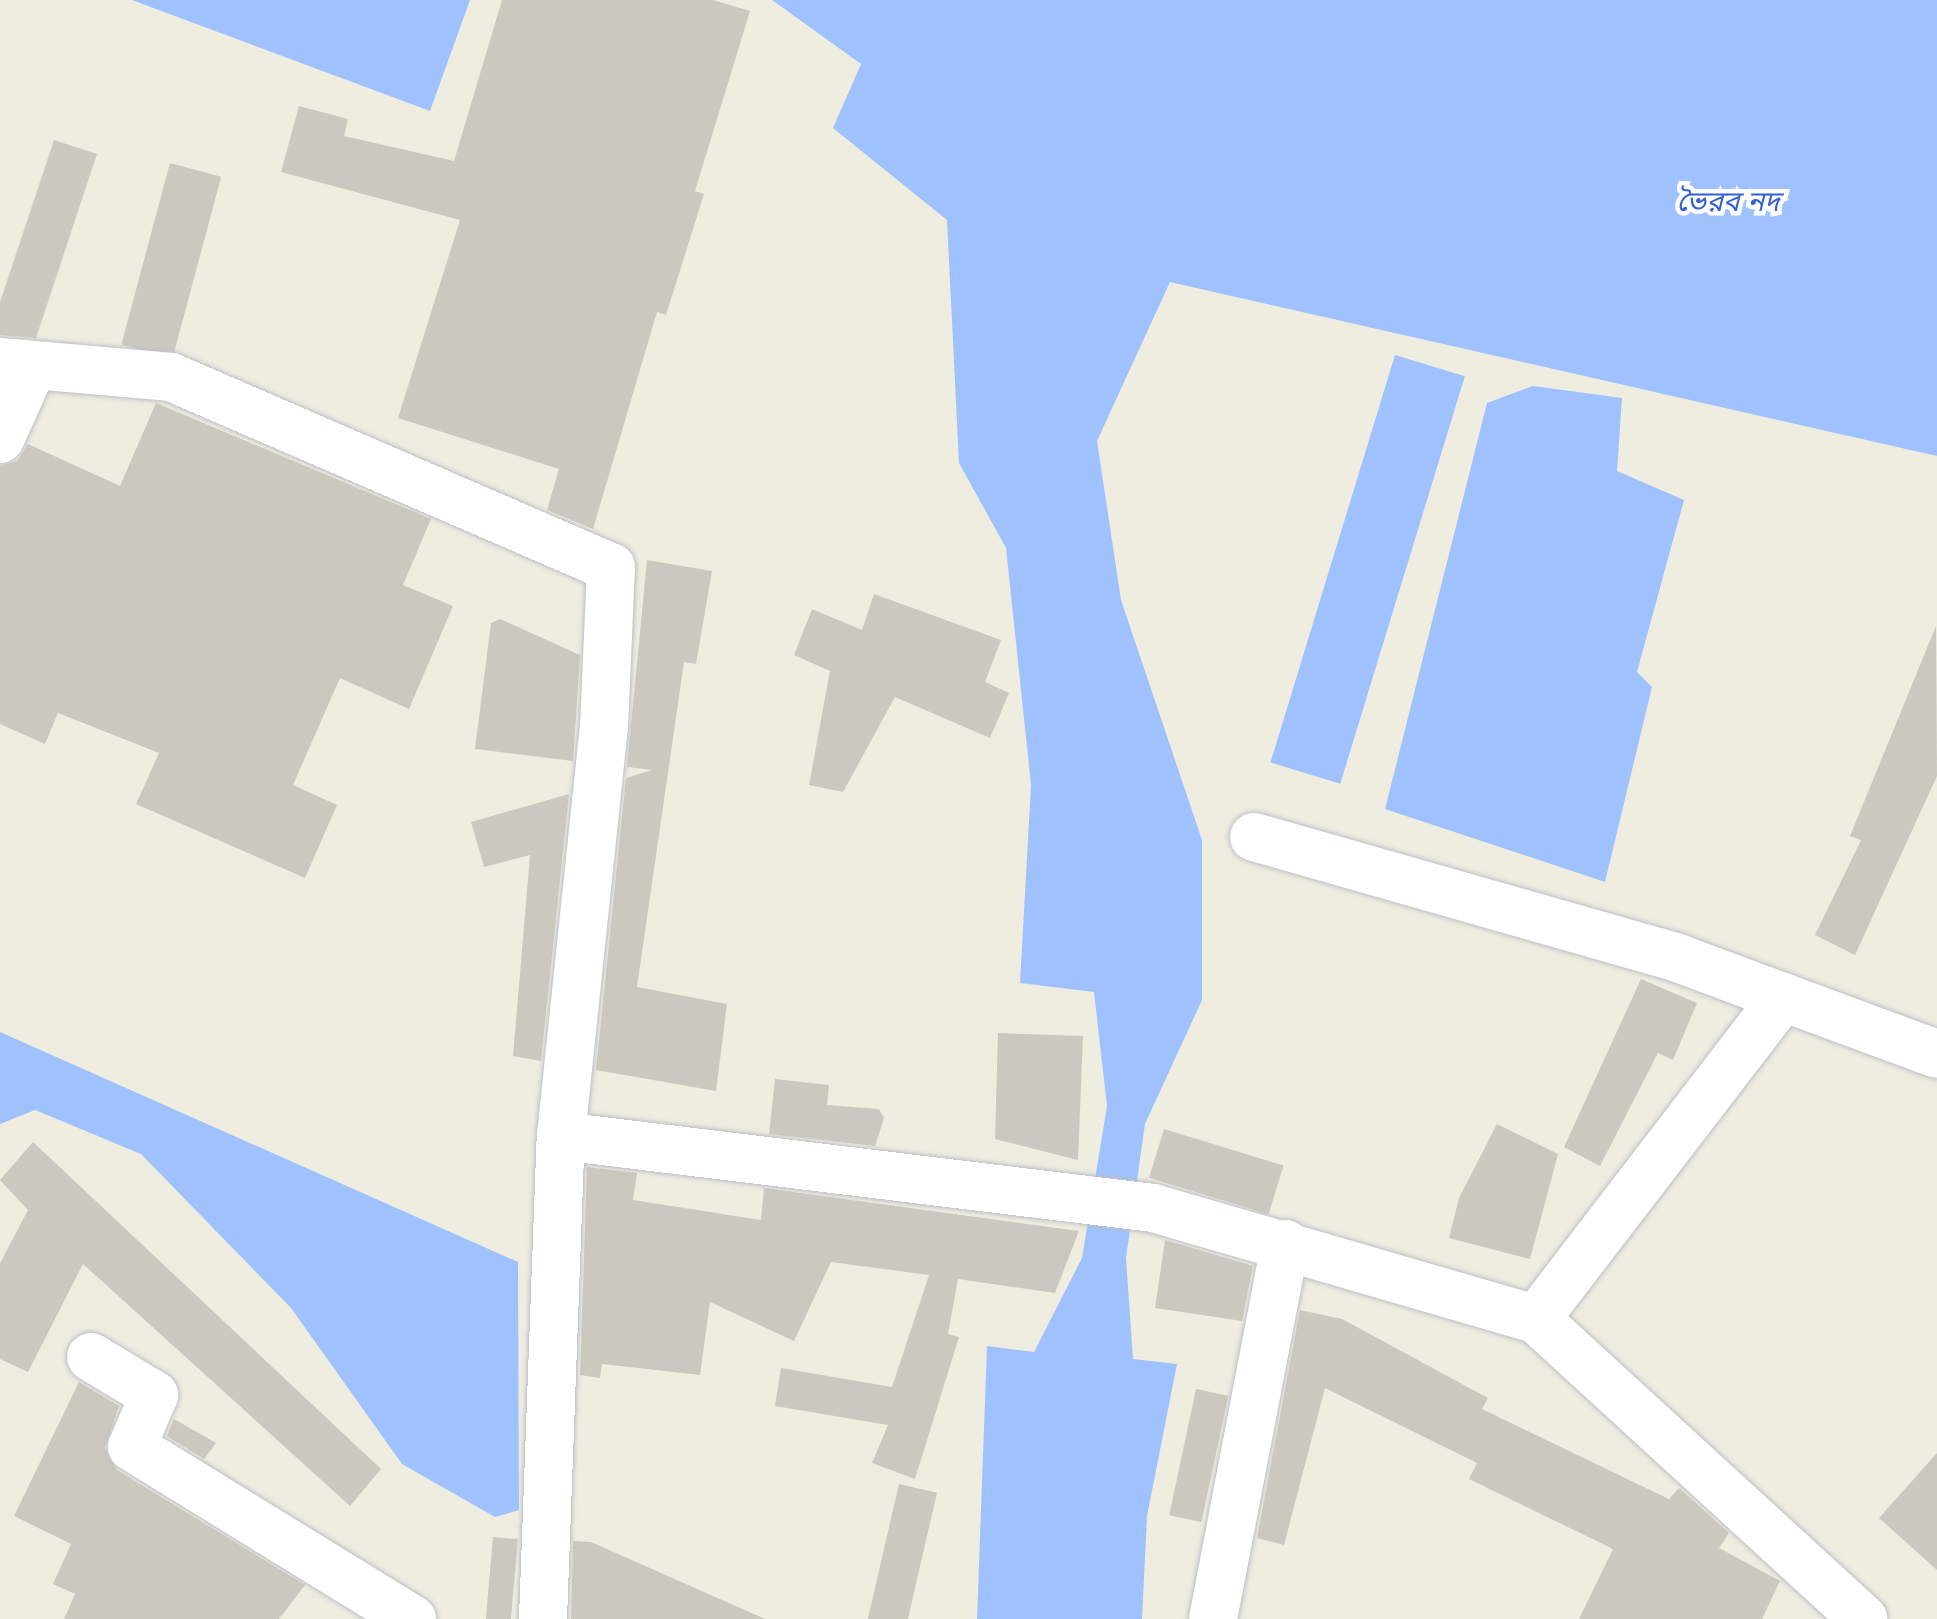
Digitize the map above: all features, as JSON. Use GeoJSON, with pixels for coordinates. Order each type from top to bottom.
{"type":"FeatureCollection","features":[{"type":"Feature","properties":{"kind":"street"},"geometry":{"type":"LineString","coordinates":[[0,438],[16,365],[171,377],[611,567],[604,726],[561,1136],[542,1619]]}},
{"type":"Feature","properties":{"kind":"street"},"geometry":{"type":"LineString","coordinates":[[1254,837],[1678,958],[1937,1054]]}},
{"type":"Feature","properties":{"kind":"street"},"geometry":{"type":"LineString","coordinates":[[1536,1319],[1784,996]]}},
{"type":"Feature","properties":{"kind":"street"},"geometry":{"type":"LineString","coordinates":[[561,1136],[1154,1208],[1536,1319],[1863,1619]]}},
{"type":"Feature","properties":{"kind":"street"},"geometry":{"type":"LineString","coordinates":[[1213,1619],[1284,1244]]}},
{"type":"Feature","properties":{"kind":"street"},"geometry":{"type":"LineString","coordinates":[[91,1357],[154,1394],[132,1447],[412,1619]]}},
{"type":"Feature","properties":{"kind":"water"},"geometry":{"type":"Polygon","coordinates":[[[132,0],[470,0],[430,111],[132,0]]]}},
{"type":"Feature","properties":{"kind":"water","name":"ভৈরব নদ"},"geometry":{"type":"Polygon","coordinates":[[[772,0],[1937,0],[1937,456],[1170,282],[1097,441],[1121,600],[1202,840],[1202,1000],[1145,1124],[1126,1258],[1133,1359],[1177,1364],[1147,1516],[1142,1619],[977,1619],[987,1346],[1034,1352],[1082,1258],[1107,1106],[1094,992],[1020,983],[1031,785],[1006,548],[959,463],[947,220],[833,128],[861,64],[772,0]]]}},
{"type":"Feature","properties":{"kind":"water"},"geometry":{"type":"Polygon","coordinates":[[[1395,355],[1465,376],[1340,784],[1270,762],[1395,355]]]}},
{"type":"Feature","properties":{"kind":"water"},"geometry":{"type":"Polygon","coordinates":[[[1533,386],[1622,398],[1617,471],[1684,500],[1637,672],[1652,687],[1605,882],[1385,809],[1487,403],[1533,386]]]}},
{"type":"Feature","properties":{"kind":"water"},"geometry":{"type":"Polygon","coordinates":[[[0,1032],[518,1262],[519,1510],[495,1517],[402,1464],[291,1308],[141,1154],[35,1110],[0,1124],[0,1032]]]}},
{"type":"Feature","properties":{"kind":"building"},"geometry":{"type":"Polygon","coordinates":[[[502,0],[713,0],[750,11],[695,191],[704,194],[666,315],[657,312],[593,529],[547,510],[559,469],[398,418],[460,220],[281,172],[299,106],[348,119],[344,136],[454,161],[502,0]]]}},
{"type":"Feature","properties":{"kind":"building"},"geometry":{"type":"Polygon","coordinates":[[[54,140],[97,154],[36,338],[0,335],[0,302],[54,140]]]}},
{"type":"Feature","properties":{"kind":"building"},"geometry":{"type":"Polygon","coordinates":[[[170,163],[221,177],[173,358],[121,345],[170,163]]]}},
{"type":"Feature","properties":{"kind":"building"},"geometry":{"type":"Polygon","coordinates":[[[156,403],[431,519],[403,585],[453,606],[409,709],[340,678],[293,785],[337,805],[305,878],[136,804],[159,753],[58,713],[45,744],[0,724],[0,466],[17,461],[28,444],[120,486],[156,403]]]}},
{"type":"Feature","properties":{"kind":"building"},"geometry":{"type":"Polygon","coordinates":[[[647,560],[712,571],[696,664],[684,662],[637,987],[727,1004],[716,1091],[596,1070],[626,778],[652,770],[627,767],[647,560]]]}},
{"type":"Feature","properties":{"kind":"building"},"geometry":{"type":"Polygon","coordinates":[[[874,594],[1001,640],[985,682],[1009,693],[990,738],[895,697],[843,792],[809,785],[830,671],[794,655],[812,609],[862,630],[874,594]]]}},
{"type":"Feature","properties":{"kind":"building"},"geometry":{"type":"Polygon","coordinates":[[[500,619],[580,655],[573,761],[475,749],[491,623],[500,619]]]}},
{"type":"Feature","properties":{"kind":"building"},"geometry":{"type":"Polygon","coordinates":[[[1936,626],[1937,776],[1855,955],[1815,935],[1861,840],[1850,836],[1936,626]]]}},
{"type":"Feature","properties":{"kind":"building"},"geometry":{"type":"Polygon","coordinates":[[[569,794],[541,1061],[513,1056],[530,855],[484,867],[471,822],[569,794]]]}},
{"type":"Feature","properties":{"kind":"building"},"geometry":{"type":"Polygon","coordinates":[[[1641,979],[1697,1003],[1673,1060],[1658,1053],[1600,1166],[1564,1147],[1641,979]]]}},
{"type":"Feature","properties":{"kind":"building"},"geometry":{"type":"Polygon","coordinates":[[[998,1033],[1083,1036],[1078,1160],[995,1139],[998,1033]]]}},
{"type":"Feature","properties":{"kind":"building"},"geometry":{"type":"Polygon","coordinates":[[[775,1079],[829,1085],[827,1105],[879,1109],[884,1118],[875,1146],[769,1134],[775,1079]]]}},
{"type":"Feature","properties":{"kind":"building"},"geometry":{"type":"Polygon","coordinates":[[[1497,1124],[1558,1154],[1530,1259],[1449,1238],[1459,1198],[1497,1124]]]}},
{"type":"Feature","properties":{"kind":"building"},"geometry":{"type":"Polygon","coordinates":[[[1164,1129],[1284,1166],[1269,1214],[1149,1178],[1164,1129]]]}},
{"type":"Feature","properties":{"kind":"building"},"geometry":{"type":"Polygon","coordinates":[[[33,1142],[381,1469],[350,1506],[83,1264],[28,1372],[0,1359],[0,1263],[28,1210],[0,1180],[33,1142]]]}},
{"type":"Feature","properties":{"kind":"building"},"geometry":{"type":"Polygon","coordinates":[[[587,1167],[637,1173],[633,1200],[761,1220],[764,1188],[1079,1231],[1055,1293],[958,1279],[948,1334],[959,1337],[915,1479],[872,1463],[888,1425],[775,1406],[781,1368],[892,1387],[929,1275],[831,1262],[794,1341],[710,1302],[700,1375],[602,1364],[600,1378],[580,1375],[587,1167]]]}},
{"type":"Feature","properties":{"kind":"building"},"geometry":{"type":"Polygon","coordinates":[[[1165,1240],[1253,1266],[1242,1321],[1155,1308],[1165,1240]]]}},
{"type":"Feature","properties":{"kind":"building"},"geometry":{"type":"Polygon","coordinates":[[[1300,1310],[1342,1319],[1488,1398],[1482,1409],[1669,1499],[1679,1488],[1729,1533],[1719,1548],[1780,1581],[1762,1619],[1579,1619],[1613,1549],[1469,1479],[1477,1463],[1325,1388],[1284,1545],[1257,1538],[1300,1310]]]}},
{"type":"Feature","properties":{"kind":"building"},"geometry":{"type":"Polygon","coordinates":[[[79,1382],[119,1406],[105,1448],[117,1470],[305,1585],[279,1619],[64,1619],[75,1594],[53,1584],[71,1544],[14,1516],[79,1382]]]}},
{"type":"Feature","properties":{"kind":"building"},"geometry":{"type":"Polygon","coordinates":[[[1196,1389],[1228,1396],[1201,1522],[1169,1515],[1196,1389]]]}},
{"type":"Feature","properties":{"kind":"building"},"geometry":{"type":"Polygon","coordinates":[[[174,1419],[216,1443],[204,1459],[167,1436],[174,1419]]]}},
{"type":"Feature","properties":{"kind":"building"},"geometry":{"type":"Polygon","coordinates":[[[1937,1453],[1937,1570],[1879,1518],[1937,1453]]]}},
{"type":"Feature","properties":{"kind":"building"},"geometry":{"type":"Polygon","coordinates":[[[899,1484],[937,1493],[908,1619],[868,1619],[899,1484]]]}},
{"type":"Feature","properties":{"kind":"building"},"geometry":{"type":"Polygon","coordinates":[[[493,1537],[518,1539],[511,1619],[486,1619],[493,1537]]]}},
{"type":"Feature","properties":{"kind":"building"},"geometry":{"type":"Polygon","coordinates":[[[573,1541],[591,1542],[765,1619],[571,1619],[573,1541]]]}}]}
